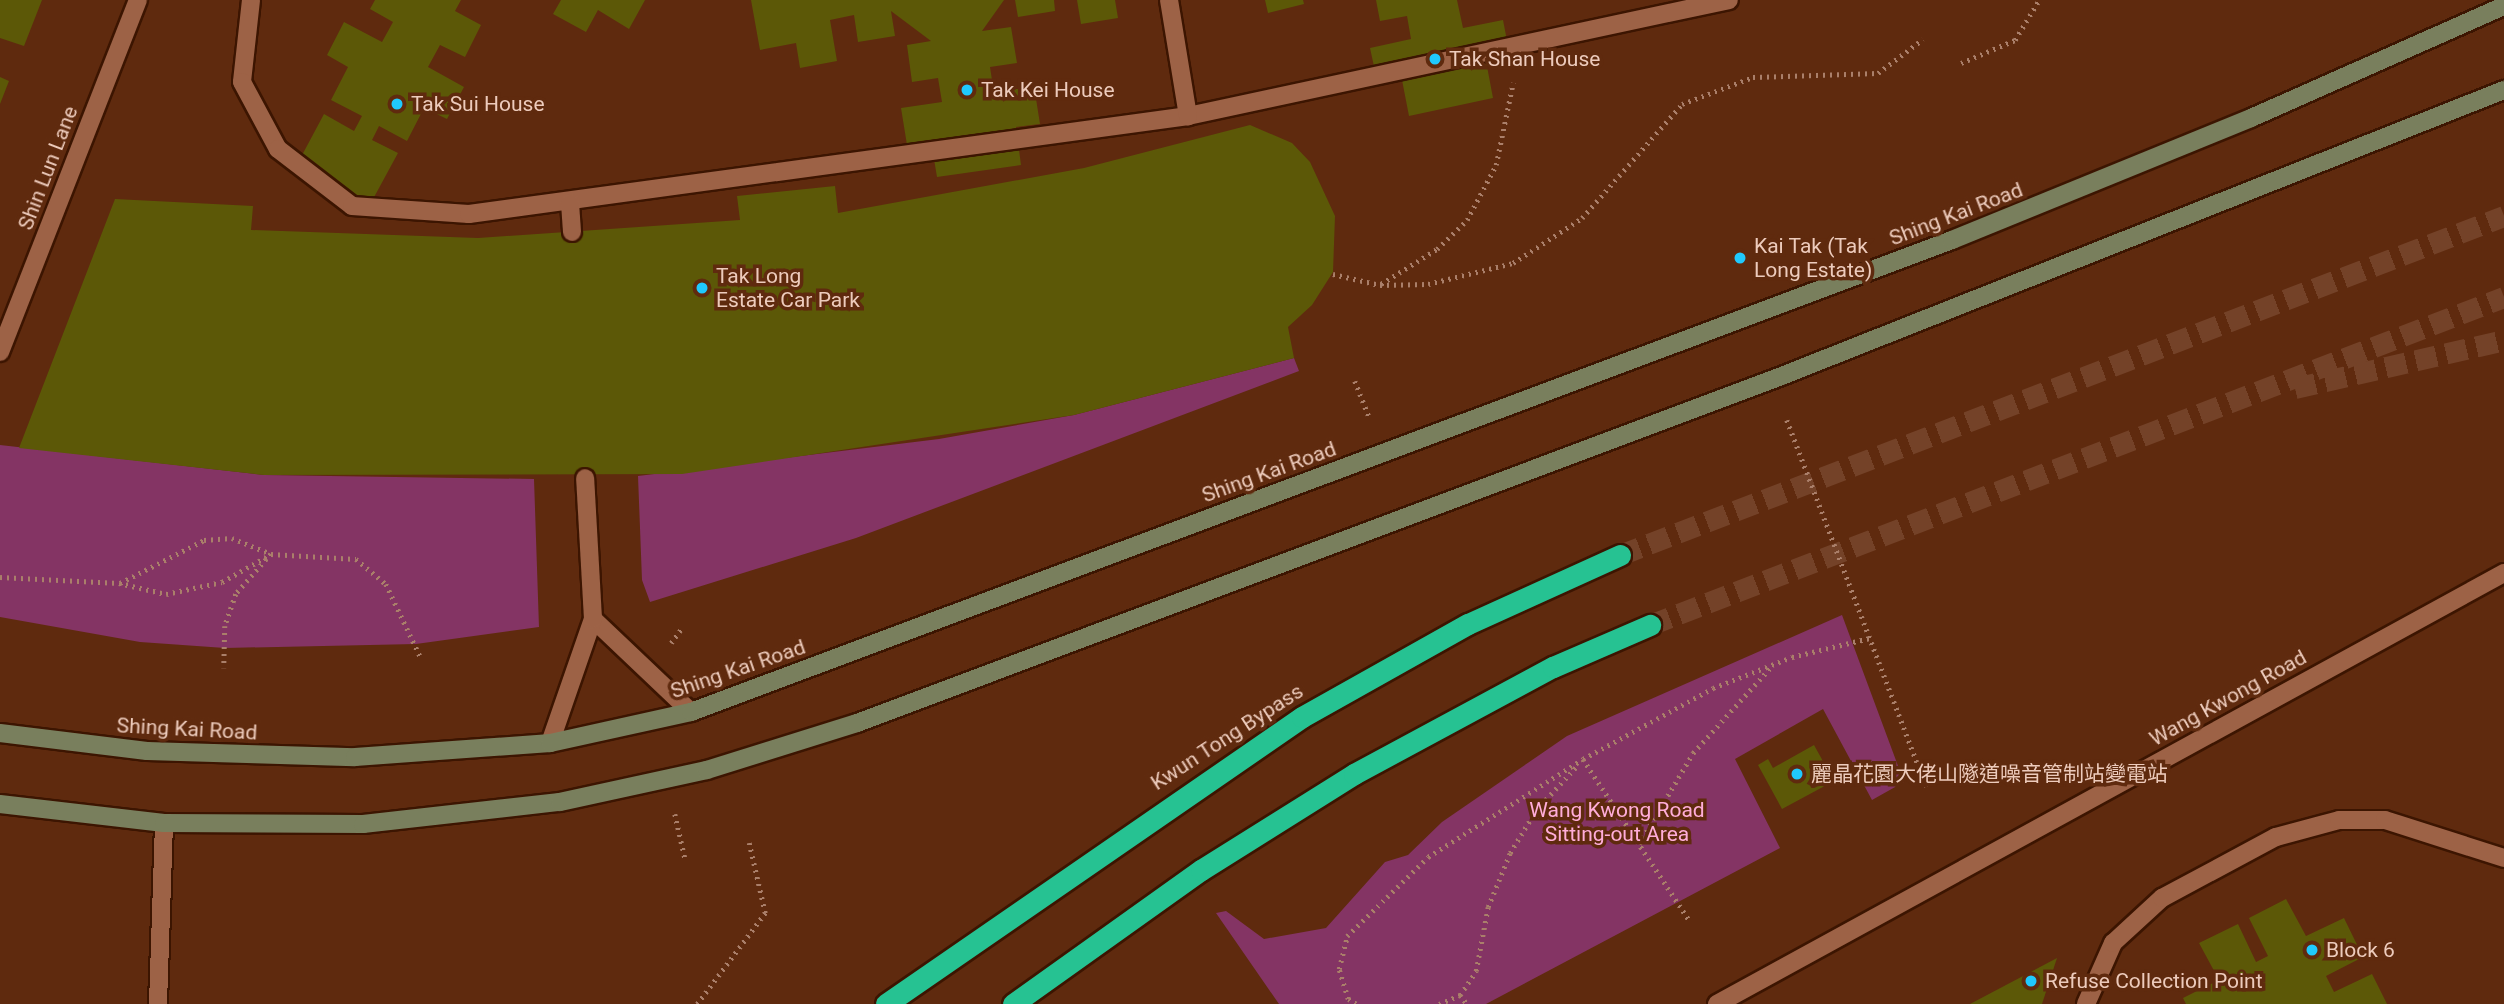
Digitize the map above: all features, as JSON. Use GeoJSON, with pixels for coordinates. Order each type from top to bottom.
{"type":"FeatureCollection","features":[{"type":"Feature","properties":{"kind":"highway","name":"Kwun Tong Bypass"},"geometry":{"type":"LineString","coordinates":[[886,1004],[1302,717],[1468,624],[1620,555]]}},
{"type":"Feature","properties":{"kind":"highway"},"geometry":{"type":"LineString","coordinates":[[1013,1004],[1201,870],[1354,774],[1553,667],[1650,625]]}},
{"type":"Feature","properties":{"kind":"main road","name":"Shing Kai Road"},"geometry":{"type":"LineString","coordinates":[[0,733],[251,756],[355,757],[550,743],[691,712],[1952,240],[2504,6]]}},
{"type":"Feature","properties":{"kind":"main road"},"geometry":{"type":"LineString","coordinates":[[0,804],[163,823],[363,824],[483,812],[666,781],[783,749],[1779,377],[2504,90]]}},
{"type":"Feature","properties":{"kind":"street","name":"Shin Lun Lane"},"geometry":{"type":"LineString","coordinates":[[0,352],[138,0]]}},
{"type":"Feature","properties":{"kind":"street"},"geometry":{"type":"LineString","coordinates":[[251,0],[243,82],[278,149],[352,206],[469,214],[570,203],[1188,116],[1729,0]]}},
{"type":"Feature","properties":{"kind":"street"},"geometry":{"type":"LineString","coordinates":[[1169,0],[1188,116]]}},
{"type":"Feature","properties":{"kind":"street"},"geometry":{"type":"LineString","coordinates":[[570,203],[572,232]]}},
{"type":"Feature","properties":{"kind":"street"},"geometry":{"type":"LineString","coordinates":[[550,743],[593,619],[585,478]]}},
{"type":"Feature","properties":{"kind":"street","name":"Wang Kwong Road"},"geometry":{"type":"LineString","coordinates":[[1717,1004],[2504,573]]}},
{"type":"Feature","properties":{"kind":"street"},"geometry":{"type":"LineString","coordinates":[[593,619],[691,712]]}},
{"type":"Feature","properties":{"kind":"street"},"geometry":{"type":"LineString","coordinates":[[2086,1004],[2113,943],[2162,898],[2276,837],[2339,820],[2385,820],[2504,858]]}},
{"type":"Feature","properties":{"kind":"street"},"geometry":{"type":"LineString","coordinates":[[158,1004],[163,823]]}},
{"type":"Feature","properties":{"kind":"path"},"geometry":{"type":"LineString","coordinates":[[1961,63],[2015,40],[2039,0]]}},
{"type":"Feature","properties":{"kind":"path"},"geometry":{"type":"LineString","coordinates":[[1332,274],[1380,285],[1468,278],[1549,244],[1619,180],[1648,136],[1682,104],[1721,86],[1786,74],[1878,73],[1923,39]]}},
{"type":"Feature","properties":{"kind":"path"},"geometry":{"type":"LineString","coordinates":[[1380,285],[1437,249],[1466,220],[1496,165],[1513,78]]}},
{"type":"Feature","properties":{"kind":"path"},"geometry":{"type":"LineString","coordinates":[[1355,381],[1373,425]]}},
{"type":"Feature","properties":{"kind":"path"},"geometry":{"type":"LineString","coordinates":[[1787,420],[1926,786]]}},
{"type":"Feature","properties":{"kind":"path"},"geometry":{"type":"LineString","coordinates":[[119,583],[204,540],[232,538],[271,554],[356,559],[386,584],[421,658]]}},
{"type":"Feature","properties":{"kind":"path"},"geometry":{"type":"LineString","coordinates":[[0,577],[119,583],[166,594],[222,582],[271,554]]}},
{"type":"Feature","properties":{"kind":"path"},"geometry":{"type":"LineString","coordinates":[[224,668],[225,626],[236,594],[271,554]]}},
{"type":"Feature","properties":{"kind":"path"},"geometry":{"type":"LineString","coordinates":[[667,649],[681,629]]}},
{"type":"Feature","properties":{"kind":"path"},"geometry":{"type":"LineString","coordinates":[[1356,1004],[1348,999],[1339,968],[1347,936],[1369,909],[1428,857],[1583,759],[1713,688],[1772,666],[1870,638]]}},
{"type":"Feature","properties":{"kind":"path"},"geometry":{"type":"LineString","coordinates":[[1639,844],[1693,753],[1772,666]]}},
{"type":"Feature","properties":{"kind":"path"},"geometry":{"type":"LineString","coordinates":[[1583,759],[1689,920]]}},
{"type":"Feature","properties":{"kind":"path"},"geometry":{"type":"LineString","coordinates":[[1439,1004],[1460,995],[1476,971],[1489,907],[1510,853],[1536,810],[1583,759]]}},
{"type":"Feature","properties":{"kind":"path"},"geometry":{"type":"LineString","coordinates":[[674,810],[685,858]]}},
{"type":"Feature","properties":{"kind":"path"},"geometry":{"type":"LineString","coordinates":[[697,1004],[765,913],[749,843]]}},
{"type":"Feature","properties":{"kind":"path"},"geometry":{"type":"LineString","coordinates":[[1460,995],[1467,1004]]}},
{"type":"Feature","properties":{"kind":"green space"},"geometry":{"type":"Polygon","coordinates":[[[1294,358],[1299,371],[856,538],[650,602],[642,580],[638,476],[939,439],[1074,415],[1294,358]]]}},
{"type":"Feature","properties":{"kind":"green space"},"geometry":{"type":"Polygon","coordinates":[[[0,445],[264,475],[534,479],[539,627],[416,644],[225,648],[140,642],[0,617],[0,445]]]}},
{"type":"Feature","properties":{"kind":"green space","name":"Wang Kwong Road Sitting-out Area"},"geometry":{"type":"Polygon","coordinates":[[[1842,615],[1904,782],[1872,800],[1823,709],[1735,759],[1780,848],[1486,1004],[1279,1004],[1216,913],[1226,911],[1264,939],[1326,928],[1385,862],[1408,855],[1442,822],[1567,736],[1842,615]]]}},
{"type":"Feature","properties":{"kind":"building"},"geometry":{"type":"Polygon","coordinates":[[[0,0],[42,0],[24,46],[0,38],[0,0]]]}},
{"type":"Feature","properties":{"kind":"building","name":"Tak Sui House"},"geometry":{"type":"Polygon","coordinates":[[[375,0],[461,0],[455,11],[481,25],[465,57],[440,45],[428,67],[464,87],[447,119],[424,108],[407,141],[379,126],[372,140],[398,153],[366,212],[293,172],[324,114],[354,131],[362,116],[331,100],[348,67],[327,55],[344,22],[382,42],[393,22],[370,9],[375,0]]]}},
{"type":"Feature","properties":{"kind":"building"},"geometry":{"type":"Polygon","coordinates":[[[561,0],[645,0],[629,29],[598,10],[586,32],[553,14],[561,0]]]}},
{"type":"Feature","properties":{"kind":"building","name":"Tak Kei House"},"geometry":{"type":"Polygon","coordinates":[[[751,0],[1004,0],[982,31],[1011,27],[1017,63],[990,67],[994,93],[1034,86],[1040,124],[1016,127],[1021,165],[937,177],[931,141],[907,145],[901,108],[942,102],[938,78],[912,82],[907,45],[931,41],[891,11],[895,36],[858,42],[854,15],[830,20],[837,61],[800,68],[796,43],[760,50],[751,0]]]}},
{"type":"Feature","properties":{"kind":"building","name":"Tak Kei House"},"geometry":{"type":"Polygon","coordinates":[[[1015,0],[1054,0],[1055,11],[1018,17],[1015,0]]]}},
{"type":"Feature","properties":{"kind":"building","name":"Tak Kei House"},"geometry":{"type":"Polygon","coordinates":[[[1077,0],[1115,0],[1118,18],[1081,24],[1077,0]]]}},
{"type":"Feature","properties":{"kind":"building"},"geometry":{"type":"Polygon","coordinates":[[[1265,0],[1303,0],[1304,4],[1268,13],[1265,0]]]}},
{"type":"Feature","properties":{"kind":"building","name":"Tak Shan House"},"geometry":{"type":"Polygon","coordinates":[[[1376,0],[1457,0],[1463,28],[1503,20],[1510,56],[1486,61],[1493,98],[1409,116],[1402,80],[1378,85],[1370,48],[1411,39],[1407,16],[1380,21],[1376,0]]]}},
{"type":"Feature","properties":{"kind":"building"},"geometry":{"type":"Polygon","coordinates":[[[0,77],[9,81],[0,104],[0,77]]]}},
{"type":"Feature","properties":{"kind":"building","name":"Tak Long Estate Car Park"},"geometry":{"type":"Polygon","coordinates":[[[1250,125],[1292,143],[1310,162],[1335,216],[1333,272],[1312,305],[1288,327],[1294,358],[1074,415],[682,474],[264,475],[19,448],[115,199],[253,206],[251,230],[478,238],[740,220],[737,196],[835,186],[838,213],[1084,168],[1250,125]]]}},
{"type":"Feature","properties":{"kind":"building","name":"麗晶花園大佬山隧道噪音管制站變電站"},"geometry":{"type":"Polygon","coordinates":[[[1814,745],[1834,781],[1782,809],[1758,765],[1768,759],[1773,768],[1814,745]]]}},
{"type":"Feature","properties":{"kind":"building","name":"Block 6"},"geometry":{"type":"Polygon","coordinates":[[[2286,899],[2306,936],[2344,918],[2363,957],[2326,976],[2334,992],[2372,974],[2387,1004],[2186,1004],[2183,998],[2219,980],[2199,943],[2238,924],[2256,962],[2268,956],[2249,918],[2286,899]]]}},
{"type":"Feature","properties":{"kind":"building","name":"Refuse Collection Point"},"geometry":{"type":"Polygon","coordinates":[[[2057,958],[2042,1004],[1970,1004],[2057,958]]]}},
{"type":"Feature","properties":{"kind":"tunnel"},"geometry":{"type":"LineString","coordinates":[[1620,555],[2504,216]]}},
{"type":"Feature","properties":{"kind":"tunnel"},"geometry":{"type":"LineString","coordinates":[[1650,625],[2504,297]]}},
{"type":"Feature","properties":{"kind":"tunnel"},"geometry":{"type":"LineString","coordinates":[[2295,388],[2504,340]]}},
{"type":"Feature","properties":{"kind":"place","name":"Tak Shan House"},"geometry":{"type":"Point","coordinates":[1435,59]}},
{"type":"Feature","properties":{"kind":"place","name":"Tak Kei House"},"geometry":{"type":"Point","coordinates":[967,90]}},
{"type":"Feature","properties":{"kind":"place","name":"Tak Sui House"},"geometry":{"type":"Point","coordinates":[397,104]}},
{"type":"Feature","properties":{"kind":"place","name":"Kai Tak (Tak Long Estate)"},"geometry":{"type":"Point","coordinates":[1740,258]}},
{"type":"Feature","properties":{"kind":"place","name":"Tak Long Estate Car Park"},"geometry":{"type":"Point","coordinates":[702,288]}},
{"type":"Feature","properties":{"kind":"place","name":"麗晶花園大佬山隧道噪音管制站變電站"},"geometry":{"type":"Point","coordinates":[1797,774]}},
{"type":"Feature","properties":{"kind":"place","name":"Block 6"},"geometry":{"type":"Point","coordinates":[2312,950]}},
{"type":"Feature","properties":{"kind":"place","name":"Refuse Collection Point"},"geometry":{"type":"Point","coordinates":[2031,981]}}]}
